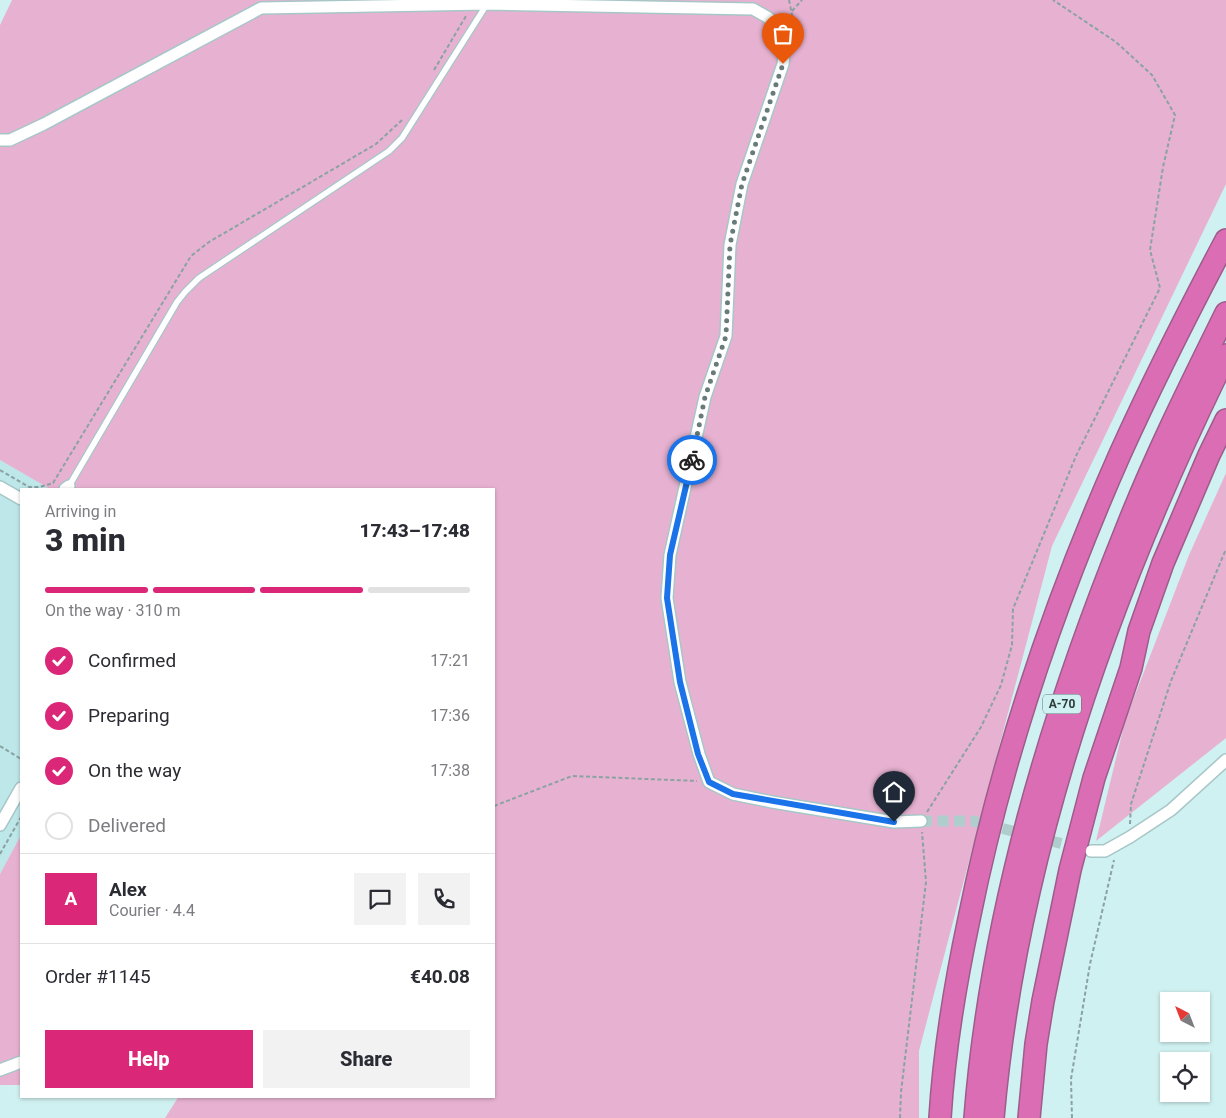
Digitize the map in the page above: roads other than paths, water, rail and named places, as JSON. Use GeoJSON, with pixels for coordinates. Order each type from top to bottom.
{"type":"FeatureCollection","features":[{"type":"Feature","properties":{"kind":"highway"},"geometry":{"type":"LineString","coordinates":[[940,1118],[952,1008],[976,884],[997,800],[1032,686],[1067,584],[1121,453],[1165,358],[1226,240]]}},
{"type":"Feature","properties":{"kind":"highway","name":"A-70"},"geometry":{"type":"LineString","coordinates":[[975,1118],[994,968],[1029,816],[1054,730],[1096,607],[1126,528],[1164,442],[1226,313]]}},
{"type":"Feature","properties":{"kind":"highway","name":"A-70"},"geometry":{"type":"LineString","coordinates":[[993,1118],[1002,1037],[1019,941],[1030,885],[1060,774],[1122,587],[1169,474],[1226,355]]}},
{"type":"Feature","properties":{"kind":"highway"},"geometry":{"type":"LineString","coordinates":[[1029,1118],[1036,1044],[1043,1001],[1070,870],[1094,778],[1131,668],[1139,631],[1163,564],[1226,420]]}},
{"type":"Feature","properties":{"kind":"highway"},"geometry":{"type":"LineString","coordinates":[[1002,1118],[1015,1011],[1023,965],[1019,941]]}},
{"type":"Feature","properties":{"kind":"street"},"geometry":{"type":"LineString","coordinates":[[0,140],[10,140],[44,124],[261,8],[488,2],[753,9],[767,17],[779,26],[783,35],[785,45],[783,64],[742,184],[730,245],[726,336],[705,397],[670,555],[667,598],[680,682],[698,754],[709,782],[733,794],[772,802],[894,822],[921,821]]}},
{"type":"Feature","properties":{"kind":"street"},"geometry":{"type":"LineString","coordinates":[[0,487],[20,498]]}},
{"type":"Feature","properties":{"kind":"street"},"geometry":{"type":"LineString","coordinates":[[1091,851],[1105,851],[1130,838],[1171,810],[1226,760]]}},
{"type":"Feature","properties":{"kind":"street"},"geometry":{"type":"LineString","coordinates":[[0,825],[20,790]]}},
{"type":"Feature","properties":{"kind":"street"},"geometry":{"type":"LineString","coordinates":[[0,1070],[20,1062]]}},
{"type":"Feature","properties":{"kind":"lane"},"geometry":{"type":"LineString","coordinates":[[65,487],[184,292],[199,278],[389,150],[402,138],[488,2]]}},
{"type":"Feature","properties":{"kind":"tunnel"},"geometry":{"type":"LineString","coordinates":[[921,821],[973,821],[1079,848]]}}]}
